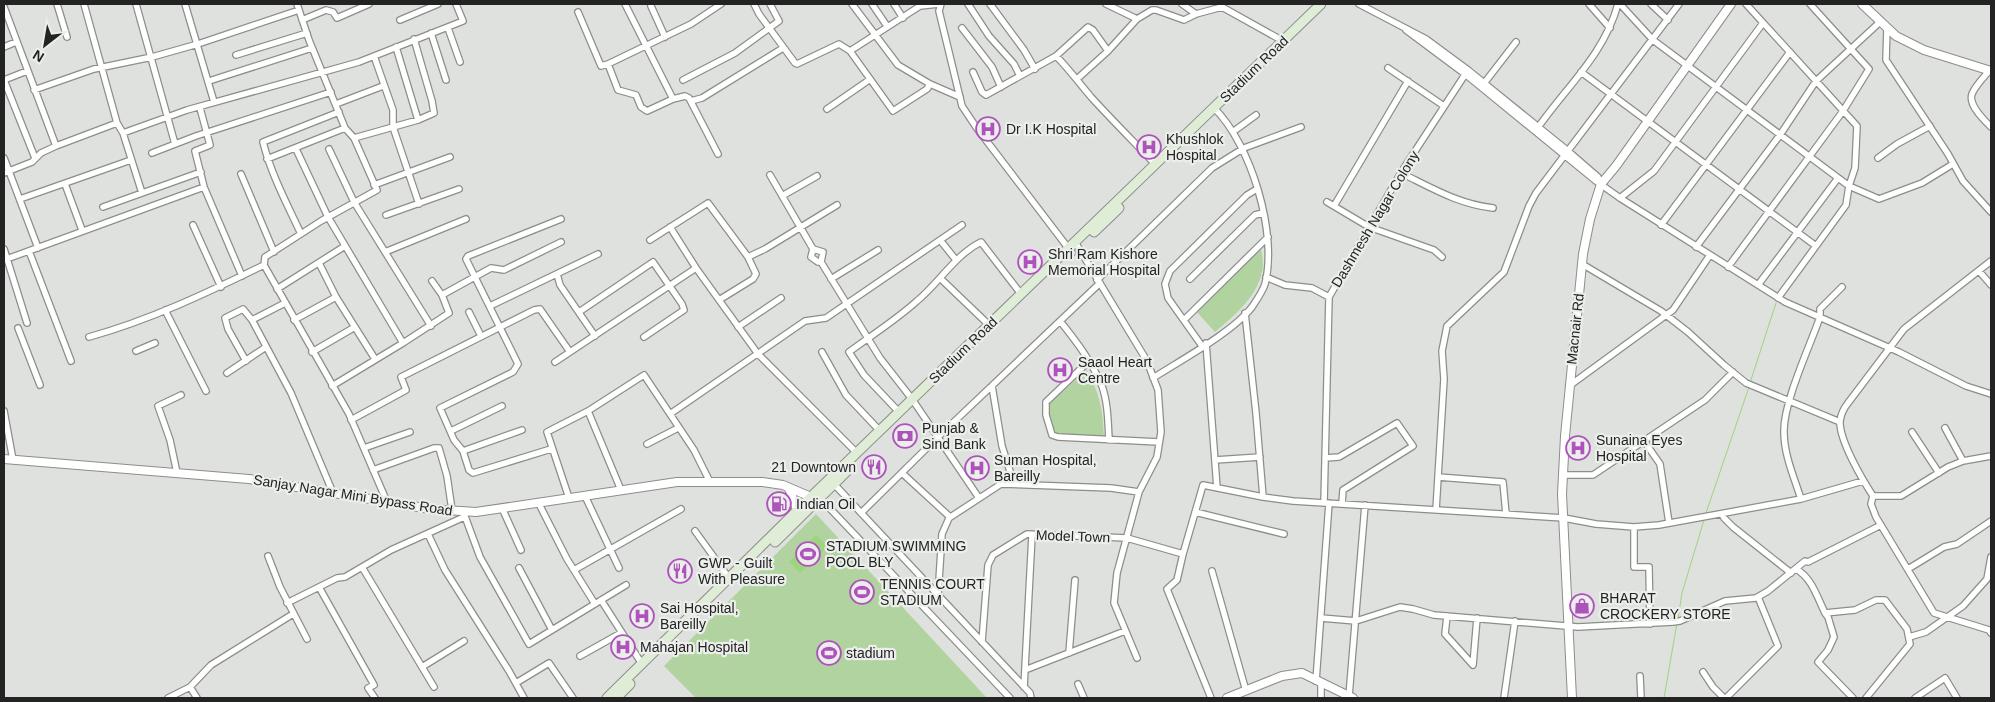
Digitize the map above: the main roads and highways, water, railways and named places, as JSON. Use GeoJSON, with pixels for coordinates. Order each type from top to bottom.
{"type":"FeatureCollection","features":[{"type":"Feature","properties":{"kind":"main road","name":"Stadium Road"},"geometry":{"type":"LineString","coordinates":[[616,698],[899,412],[914,401],[1216,109],[1321,4]]}},
{"type":"Feature","properties":{"kind":"main road","name":"Stadium Road"},"geometry":{"type":"LineString","coordinates":[[815,497],[834,484],[989,325],[1073,247],[1155,164],[1329,4]]}},
{"type":"Feature","properties":{"kind":"main road","name":"Stadium Road"},"geometry":{"type":"LineString","coordinates":[[607,698],[729,578],[799,513]]}},
{"type":"Feature","properties":{"kind":"waterway"},"geometry":{"type":"LineString","coordinates":[[1750,383],[1776,303]]}},
{"type":"Feature","properties":{"kind":"waterway"},"geometry":{"type":"LineString","coordinates":[[1706,513],[1749,387]]}},
{"type":"Feature","properties":{"kind":"waterway"},"geometry":{"type":"LineString","coordinates":[[1678,619],[1682,593],[1704,520]]}},
{"type":"Feature","properties":{"kind":"waterway"},"geometry":{"type":"LineString","coordinates":[[1664,698],[1677,623]]}},
{"type":"Feature","properties":{"kind":"place","name":"Dr I.K Hospital"},"geometry":{"type":"Point","coordinates":[988,129]}},
{"type":"Feature","properties":{"kind":"place","name":"Khushlok Hospital"},"geometry":{"type":"Point","coordinates":[1149,147]}},
{"type":"Feature","properties":{"kind":"place","name":"Shri Ram Kishore Memorial Hospital"},"geometry":{"type":"Point","coordinates":[1030,262]}},
{"type":"Feature","properties":{"kind":"place","name":"Saaol Heart Centre"},"geometry":{"type":"Point","coordinates":[1060,370]}},
{"type":"Feature","properties":{"kind":"place","name":"Punjab & Sind Bank"},"geometry":{"type":"Point","coordinates":[905,436]}},
{"type":"Feature","properties":{"kind":"place","name":"Sunaina Eyes Hospital"},"geometry":{"type":"Point","coordinates":[1578,448]}},
{"type":"Feature","properties":{"kind":"place","name":"21 Downtown"},"geometry":{"type":"Point","coordinates":[874,467]}},
{"type":"Feature","properties":{"kind":"place","name":"Suman Hospital, Bareilly"},"geometry":{"type":"Point","coordinates":[977,468]}},
{"type":"Feature","properties":{"kind":"place","name":"Indian Oil"},"geometry":{"type":"Point","coordinates":[779,504]}},
{"type":"Feature","properties":{"kind":"place","name":"STADIUM SWIMMING POOL BLY"},"geometry":{"type":"Point","coordinates":[808,554]}},
{"type":"Feature","properties":{"kind":"place","name":"GWP - Guilt With Pleasure"},"geometry":{"type":"Point","coordinates":[680,571]}},
{"type":"Feature","properties":{"kind":"place","name":"TENNIS COURT STADIUM"},"geometry":{"type":"Point","coordinates":[862,592]}},
{"type":"Feature","properties":{"kind":"place","name":"BHARAT CROCKERY STORE"},"geometry":{"type":"Point","coordinates":[1582,606]}},
{"type":"Feature","properties":{"kind":"place","name":"Sai Hospital, Bareilly"},"geometry":{"type":"Point","coordinates":[642,616]}},
{"type":"Feature","properties":{"kind":"place","name":"Mahajan Hospital"},"geometry":{"type":"Point","coordinates":[623,647]}},
{"type":"Feature","properties":{"kind":"place","name":"stadium"},"geometry":{"type":"Point","coordinates":[829,653]}}]}
